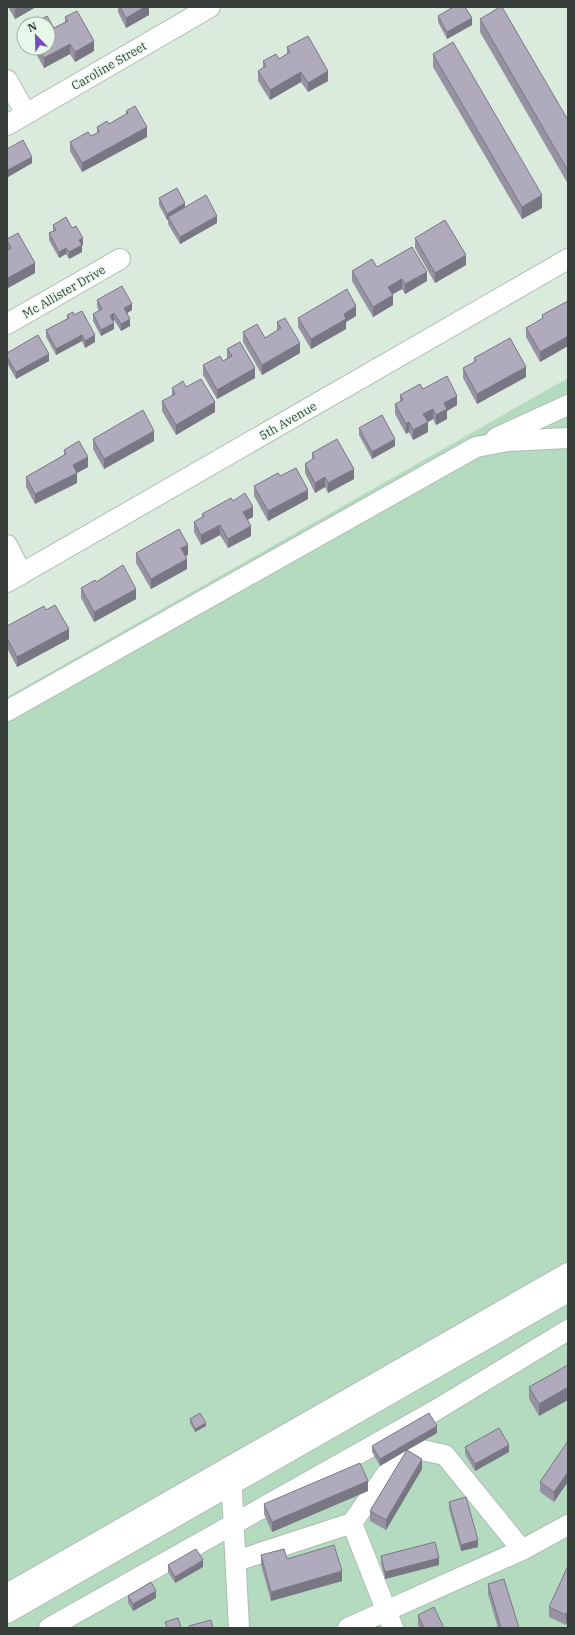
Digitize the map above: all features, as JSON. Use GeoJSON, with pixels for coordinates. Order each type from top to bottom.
{"type":"FeatureCollection","features":[{"type":"Feature","properties":{"kind":"street","name":"Caroline Street"},"geometry":{"type":"LineString","coordinates":[[7,125],[206,8]]}},
{"type":"Feature","properties":{"kind":"street"},"geometry":{"type":"LineString","coordinates":[[7,80],[26,114]]}},
{"type":"Feature","properties":{"kind":"street","name":"Mc Allister Drive"},"geometry":{"type":"LineString","coordinates":[[7,324],[120,259]]}},
{"type":"Feature","properties":{"kind":"street","name":"5th Avenue"},"geometry":{"type":"LineString","coordinates":[[15,578],[568,259]]}},
{"type":"Feature","properties":{"kind":"street"},"geometry":{"type":"LineString","coordinates":[[7,711],[476,447],[568,406]]}},
{"type":"Feature","properties":{"kind":"street"},"geometry":{"type":"LineString","coordinates":[[476,447],[508,441],[568,438]]}},
{"type":"Feature","properties":{"kind":"street"},"geometry":{"type":"LineString","coordinates":[[7,545],[15,578]]}},
{"type":"Feature","properties":{"kind":"street"},"geometry":{"type":"LineString","coordinates":[[434,1360],[568,1273]]}},
{"type":"Feature","properties":{"kind":"street"},"geometry":{"type":"LineString","coordinates":[[7,1613],[61,1572],[434,1360],[568,1292]]}},
{"type":"Feature","properties":{"kind":"street"},"geometry":{"type":"LineString","coordinates":[[48,1628],[436,1410],[568,1330]]}},
{"type":"Feature","properties":{"kind":"street"},"geometry":{"type":"LineString","coordinates":[[236,1561],[352,1523],[392,1466],[402,1457],[422,1450],[445,1456],[522,1550]]}},
{"type":"Feature","properties":{"kind":"street"},"geometry":{"type":"LineString","coordinates":[[231,1475],[239,1628]]}},
{"type":"Feature","properties":{"kind":"street"},"geometry":{"type":"LineString","coordinates":[[352,1523],[390,1620]]}},
{"type":"Feature","properties":{"kind":"street"},"geometry":{"type":"LineString","coordinates":[[348,1628],[390,1620],[568,1525]]}},
{"type":"Feature","properties":{"kind":"street"},"geometry":{"type":"LineString","coordinates":[[7,1594],[61,1572]]}},
{"type":"Feature","properties":{"kind":"green space"},"geometry":{"type":"Polygon","coordinates":[[[568,378],[568,1628],[7,1628],[7,697],[568,378]]]}},
{"type":"Feature","properties":{"kind":"building"},"geometry":{"type":"Polygon","coordinates":[[[120,7],[145,7],[126,18],[120,7]]]}},
{"type":"Feature","properties":{"kind":"building"},"geometry":{"type":"Polygon","coordinates":[[[453,7],[465,7],[472,18],[447,32],[438,16],[453,7]]]}},
{"type":"Feature","properties":{"kind":"building"},"geometry":{"type":"Polygon","coordinates":[[[502,7],[568,120],[568,171],[480,19],[502,7]]]}},
{"type":"Feature","properties":{"kind":"building"},"geometry":{"type":"Polygon","coordinates":[[[77,11],[94,41],[75,52],[70,44],[56,52],[56,27],[68,21],[65,17],[77,11]]]}},
{"type":"Feature","properties":{"kind":"building"},"geometry":{"type":"Polygon","coordinates":[[[308,36],[328,71],[308,83],[301,72],[270,90],[258,71],[266,66],[263,61],[276,54],[279,59],[290,52],[287,47],[308,36]]]}},
{"type":"Feature","properties":{"kind":"building"},"geometry":{"type":"Polygon","coordinates":[[[453,42],[542,195],[522,207],[433,54],[453,42]]]}},
{"type":"Feature","properties":{"kind":"building"},"geometry":{"type":"Polygon","coordinates":[[[135,106],[147,127],[82,163],[70,142],[88,132],[91,136],[99,132],[97,127],[107,121],[109,124],[128,113],[126,111],[135,106]]]}},
{"type":"Feature","properties":{"kind":"building"},"geometry":{"type":"Polygon","coordinates":[[[23,140],[32,157],[8,170],[7,149],[23,140]]]}},
{"type":"Feature","properties":{"kind":"building"},"geometry":{"type":"Polygon","coordinates":[[[177,188],[185,203],[167,214],[159,198],[177,188]]]}},
{"type":"Feature","properties":{"kind":"building"},"geometry":{"type":"Polygon","coordinates":[[[206,195],[217,216],[180,237],[168,217],[206,195]]]}},
{"type":"Feature","properties":{"kind":"building"},"geometry":{"type":"Polygon","coordinates":[[[66,217],[72,228],[76,226],[83,238],[79,240],[82,245],[69,252],[66,248],[59,252],[49,233],[56,230],[53,225],[66,217]]]}},
{"type":"Feature","properties":{"kind":"building"},"geometry":{"type":"Polygon","coordinates":[[[445,220],[466,255],[435,273],[415,238],[445,220]]]}},
{"type":"Feature","properties":{"kind":"building"},"geometry":{"type":"Polygon","coordinates":[[[18,233],[35,263],[8,278],[7,251],[11,248],[7,239],[18,233]]]}},
{"type":"Feature","properties":{"kind":"building"},"geometry":{"type":"Polygon","coordinates":[[[412,247],[427,272],[405,284],[402,279],[388,287],[393,295],[373,307],[352,271],[372,259],[377,267],[412,247]]]}},
{"type":"Feature","properties":{"kind":"building"},"geometry":{"type":"Polygon","coordinates":[[[122,286],[132,304],[124,308],[130,319],[121,324],[114,313],[110,316],[114,323],[101,330],[93,314],[102,309],[97,300],[122,286]]]}},
{"type":"Feature","properties":{"kind":"building"},"geometry":{"type":"Polygon","coordinates":[[[347,289],[356,306],[344,314],[346,319],[311,339],[298,318],[347,289]]]}},
{"type":"Feature","properties":{"kind":"building"},"geometry":{"type":"Polygon","coordinates":[[[568,301],[568,336],[540,352],[526,328],[543,318],[542,315],[568,301]]]}},
{"type":"Feature","properties":{"kind":"building"},"geometry":{"type":"Polygon","coordinates":[[[82,311],[95,335],[85,341],[82,335],[56,349],[46,330],[69,318],[67,315],[73,312],[74,315],[82,311]]]}},
{"type":"Feature","properties":{"kind":"building"},"geometry":{"type":"Polygon","coordinates":[[[285,318],[300,343],[262,365],[243,332],[257,324],[265,338],[281,328],[277,322],[285,318]]]}},
{"type":"Feature","properties":{"kind":"building"},"geometry":{"type":"Polygon","coordinates":[[[38,335],[49,354],[16,372],[7,357],[7,353],[38,335]]]}},
{"type":"Feature","properties":{"kind":"building"},"geometry":{"type":"Polygon","coordinates":[[[510,338],[526,367],[477,394],[463,368],[476,361],[474,358],[510,338]]]}},
{"type":"Feature","properties":{"kind":"building"},"geometry":{"type":"Polygon","coordinates":[[[240,342],[255,368],[217,390],[203,365],[220,356],[223,361],[232,356],[227,349],[240,342]]]}},
{"type":"Feature","properties":{"kind":"building"},"geometry":{"type":"Polygon","coordinates":[[[447,376],[457,396],[444,403],[447,409],[436,415],[433,409],[423,414],[428,422],[413,430],[409,422],[406,424],[395,404],[403,400],[400,395],[420,384],[423,389],[447,376]]]}},
{"type":"Feature","properties":{"kind":"building"},"geometry":{"type":"Polygon","coordinates":[[[201,379],[215,402],[176,425],[162,401],[175,394],[172,388],[183,381],[186,387],[201,379]]]}},
{"type":"Feature","properties":{"kind":"building"},"geometry":{"type":"Polygon","coordinates":[[[143,410],[154,431],[104,459],[93,439],[143,410]]]}},
{"type":"Feature","properties":{"kind":"building"},"geometry":{"type":"Polygon","coordinates":[[[382,415],[395,439],[372,452],[359,428],[382,415]]]}},
{"type":"Feature","properties":{"kind":"building"},"geometry":{"type":"Polygon","coordinates":[[[337,439],[354,469],[328,483],[325,477],[315,483],[305,464],[314,458],[312,453],[337,439]]]}},
{"type":"Feature","properties":{"kind":"building"},"geometry":{"type":"Polygon","coordinates":[[[79,441],[88,457],[73,465],[77,473],[35,494],[26,477],[66,454],[64,450],[79,441]]]}},
{"type":"Feature","properties":{"kind":"building"},"geometry":{"type":"Polygon","coordinates":[[[296,468],[308,490],[268,511],[254,486],[278,473],[280,476],[296,468]]]}},
{"type":"Feature","properties":{"kind":"building"},"geometry":{"type":"Polygon","coordinates":[[[245,493],[253,507],[243,512],[251,526],[228,539],[220,525],[201,535],[194,522],[204,516],[202,514],[231,498],[233,501],[245,493]]]}},
{"type":"Feature","properties":{"kind":"building"},"geometry":{"type":"Polygon","coordinates":[[[179,529],[188,545],[181,548],[187,559],[151,579],[136,553],[179,529]]]}},
{"type":"Feature","properties":{"kind":"building"},"geometry":{"type":"Polygon","coordinates":[[[123,565],[136,589],[94,612],[81,588],[95,580],[96,582],[123,565]]]}},
{"type":"Feature","properties":{"kind":"building"},"geometry":{"type":"Polygon","coordinates":[[[55,605],[69,629],[17,657],[7,638],[7,626],[44,606],[46,610],[55,605]]]}},
{"type":"Feature","properties":{"kind":"building"},"geometry":{"type":"Polygon","coordinates":[[[568,1365],[568,1387],[539,1404],[529,1387],[568,1365]]]}},
{"type":"Feature","properties":{"kind":"building"},"geometry":{"type":"Polygon","coordinates":[[[200,1413],[206,1423],[195,1429],[190,1419],[200,1413]]]}},
{"type":"Feature","properties":{"kind":"building"},"geometry":{"type":"Polygon","coordinates":[[[429,1413],[437,1426],[380,1459],[372,1446],[429,1413]]]}},
{"type":"Feature","properties":{"kind":"building"},"geometry":{"type":"Polygon","coordinates":[[[499,1428],[509,1445],[475,1464],[465,1447],[499,1428]]]}},
{"type":"Feature","properties":{"kind":"building"},"geometry":{"type":"Polygon","coordinates":[[[568,1441],[568,1472],[554,1492],[540,1482],[568,1441]]]}},
{"type":"Feature","properties":{"kind":"building"},"geometry":{"type":"Polygon","coordinates":[[[407,1450],[422,1459],[386,1520],[370,1511],[407,1450]]]}},
{"type":"Feature","properties":{"kind":"building"},"geometry":{"type":"Polygon","coordinates":[[[360,1463],[368,1481],[272,1522],[264,1504],[360,1463]]]}},
{"type":"Feature","properties":{"kind":"building"},"geometry":{"type":"Polygon","coordinates":[[[466,1497],[478,1540],[461,1545],[449,1502],[466,1497]]]}},
{"type":"Feature","properties":{"kind":"building"},"geometry":{"type":"Polygon","coordinates":[[[435,1542],[439,1558],[385,1572],[381,1556],[435,1542]]]}},
{"type":"Feature","properties":{"kind":"building"},"geometry":{"type":"Polygon","coordinates":[[[334,1545],[342,1571],[271,1592],[261,1555],[284,1549],[287,1559],[334,1545]]]}},
{"type":"Feature","properties":{"kind":"building"},"geometry":{"type":"Polygon","coordinates":[[[196,1549],[203,1560],[175,1577],[168,1565],[196,1549]]]}},
{"type":"Feature","properties":{"kind":"building"},"geometry":{"type":"Polygon","coordinates":[[[568,1566],[568,1610],[566,1615],[549,1607],[568,1566]]]}},
{"type":"Feature","properties":{"kind":"building"},"geometry":{"type":"Polygon","coordinates":[[[504,1579],[519,1628],[501,1628],[488,1584],[504,1579]]]}},
{"type":"Feature","properties":{"kind":"building"},"geometry":{"type":"Polygon","coordinates":[[[151,1582],[156,1591],[133,1604],[128,1596],[151,1582]]]}},
{"type":"Feature","properties":{"kind":"building"},"geometry":{"type":"Polygon","coordinates":[[[434,1607],[444,1628],[424,1628],[418,1615],[434,1607]]]}},
{"type":"Feature","properties":{"kind":"building"},"geometry":{"type":"Polygon","coordinates":[[[178,1618],[181,1628],[167,1628],[165,1622],[178,1618]]]}},
{"type":"Feature","properties":{"kind":"building"},"geometry":{"type":"Polygon","coordinates":[[[211,1620],[213,1628],[190,1628],[189,1626],[211,1620]]]}}]}
